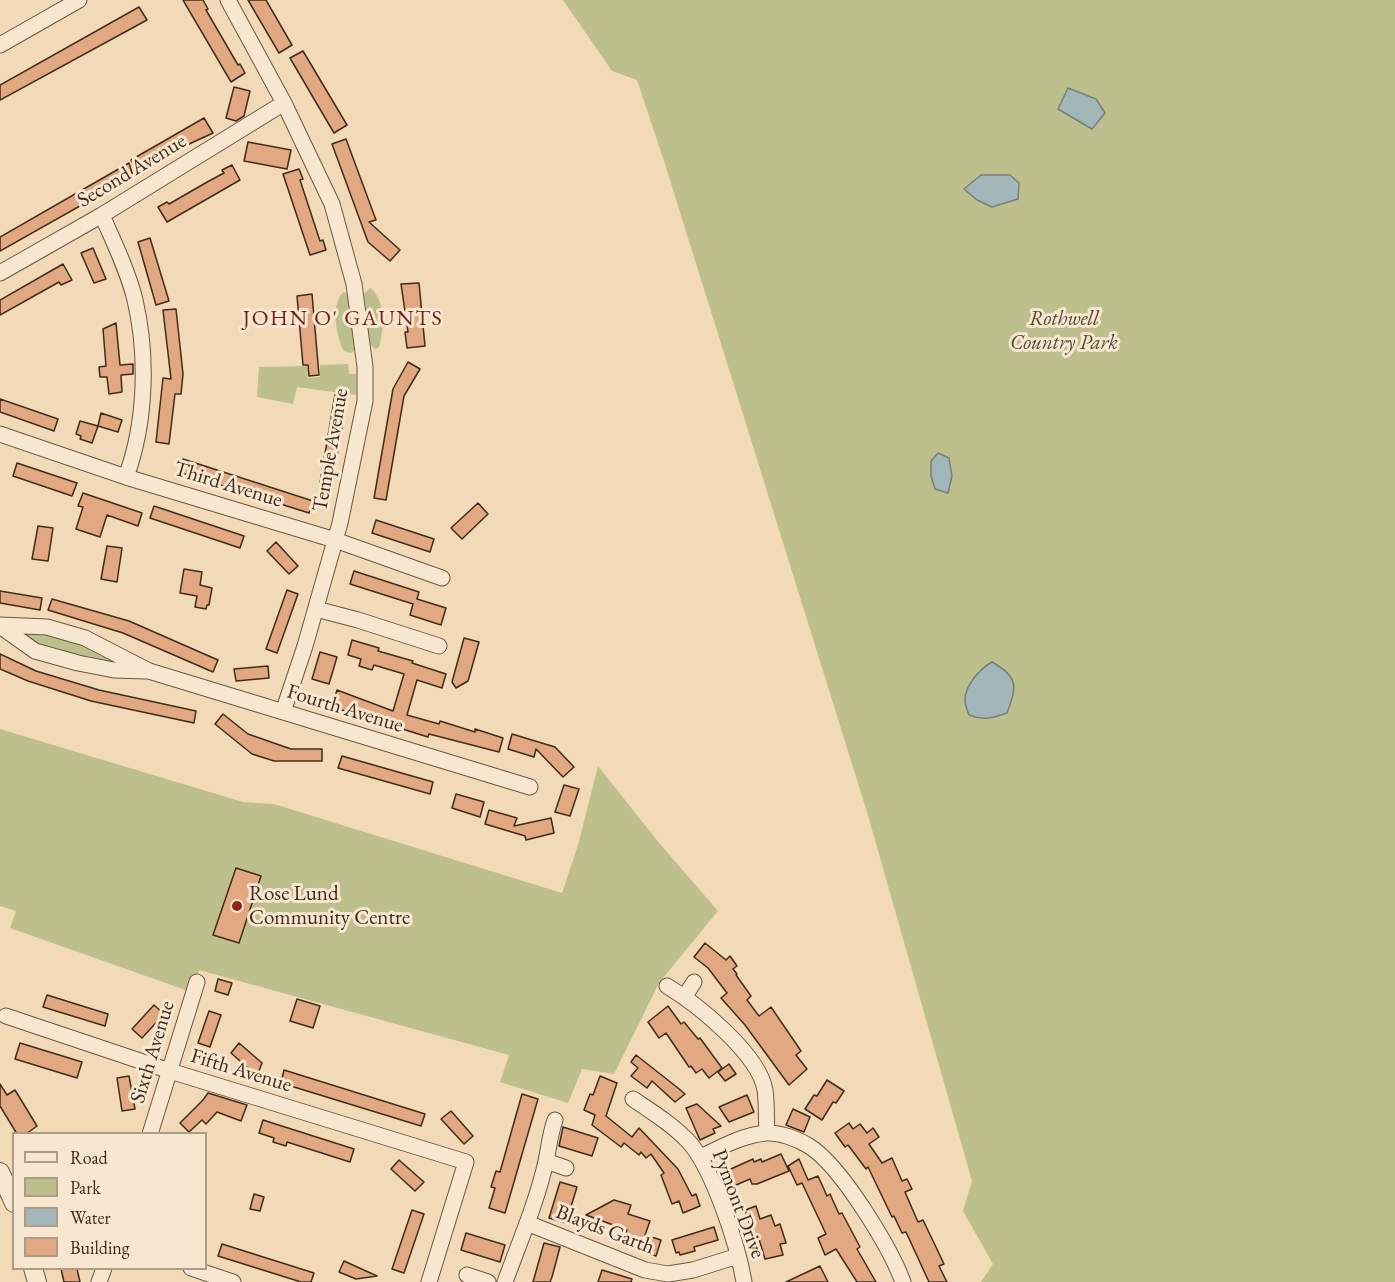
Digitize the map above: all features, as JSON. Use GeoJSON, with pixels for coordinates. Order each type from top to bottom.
{"type":"FeatureCollection","features":[{"type":"Feature","properties":{"kind":"street"},"geometry":{"type":"LineString","coordinates":[[2,38],[79,0]]}},
{"type":"Feature","properties":{"kind":"street","name":"Temple Avenue"},"geometry":{"type":"LineString","coordinates":[[228,0],[285,103],[324,186],[338,223],[354,284],[364,358],[364,401],[336,540],[283,712]]}},
{"type":"Feature","properties":{"kind":"street","name":"Second Avenue"},"geometry":{"type":"LineString","coordinates":[[0,273],[102,215],[285,103]]}},
{"type":"Feature","properties":{"kind":"street"},"geometry":{"type":"LineString","coordinates":[[102,215],[135,300],[141,333],[143,375],[140,420],[126,477]]}},
{"type":"Feature","properties":{"kind":"street","name":"Third Avenue"},"geometry":{"type":"LineString","coordinates":[[0,434],[126,477],[336,540],[442,578]]}},
{"type":"Feature","properties":{"kind":"street"},"geometry":{"type":"LineString","coordinates":[[316,609],[439,646]]}},
{"type":"Feature","properties":{"kind":"street","name":"Fourth Avenue"},"geometry":{"type":"LineString","coordinates":[[0,626],[35,651],[114,670],[149,671]]}},
{"type":"Feature","properties":{"kind":"street","name":"Fourth Avenue"},"geometry":{"type":"LineString","coordinates":[[0,626],[47,627],[85,638],[149,671],[530,787]]}},
{"type":"Feature","properties":{"kind":"street","name":"Sixth Avenue"},"geometry":{"type":"LineString","coordinates":[[151,1132],[197,982]]}},
{"type":"Feature","properties":{"kind":"street"},"geometry":{"type":"LineString","coordinates":[[685,996],[694,982]]}},
{"type":"Feature","properties":{"kind":"street"},"geometry":{"type":"LineString","coordinates":[[667,986],[685,996],[716,1023],[753,1063],[765,1088],[767,1133]]}},
{"type":"Feature","properties":{"kind":"street","name":"Fifth Avenue"},"geometry":{"type":"LineString","coordinates":[[6,1016],[170,1071],[466,1162],[429,1282]]}},
{"type":"Feature","properties":{"kind":"street","name":"Pymont Drive"},"geometry":{"type":"LineString","coordinates":[[633,1099],[665,1121],[688,1141],[701,1157],[731,1233],[744,1282]]}},
{"type":"Feature","properties":{"kind":"street","name":"Blayds Garth"},"geometry":{"type":"LineString","coordinates":[[506,1282],[546,1161],[555,1120]]}},
{"type":"Feature","properties":{"kind":"street"},"geometry":{"type":"LineString","coordinates":[[701,1157],[742,1138],[767,1133],[790,1137],[809,1146],[840,1176],[875,1227],[891,1254],[903,1282]]}},
{"type":"Feature","properties":{"kind":"street"},"geometry":{"type":"LineString","coordinates":[[546,1161],[566,1168]]}},
{"type":"Feature","properties":{"kind":"street"},"geometry":{"type":"LineString","coordinates":[[0,1172],[12,1199]]}},
{"type":"Feature","properties":{"kind":"street","name":"Blayds Garth"},"geometry":{"type":"LineString","coordinates":[[527,1223],[644,1276],[693,1270],[738,1256]]}},
{"type":"Feature","properties":{"kind":"street"},"geometry":{"type":"LineString","coordinates":[[194,1270],[234,1282]]}},
{"type":"Feature","properties":{"kind":"street"},"geometry":{"type":"LineString","coordinates":[[467,1275],[488,1282]]}},
{"type":"Feature","properties":{"kind":"green space","name":"Rothwell Country Park"},"geometry":{"type":"Polygon","coordinates":[[[563,0],[1395,0],[1395,1282],[981,1282],[993,1264],[963,1211],[972,1181],[867,812],[665,164],[637,80],[612,71],[563,0]]]}},
{"type":"Feature","properties":{"kind":"green space"},"geometry":{"type":"Polygon","coordinates":[[[370,288],[379,300],[383,324],[379,347],[375,349],[369,343],[364,294],[370,288]]]}},
{"type":"Feature","properties":{"kind":"green space"},"geometry":{"type":"Polygon","coordinates":[[[344,292],[348,293],[355,350],[351,353],[344,351],[337,329],[337,304],[344,292]]]}},
{"type":"Feature","properties":{"kind":"green space"},"geometry":{"type":"Polygon","coordinates":[[[348,364],[349,374],[356,374],[356,395],[297,387],[293,404],[257,397],[259,367],[307,366],[308,378],[320,377],[320,365],[348,364]]]}},
{"type":"Feature","properties":{"kind":"green space"},"geometry":{"type":"Polygon","coordinates":[[[20,632],[48,633],[67,637],[115,662],[36,646],[20,632]]]}},
{"type":"Feature","properties":{"kind":"green space"},"geometry":{"type":"Polygon","coordinates":[[[0,729],[243,802],[274,804],[562,893],[578,845],[598,766],[660,844],[718,911],[659,983],[614,1074],[582,1069],[568,1103],[500,1082],[509,1055],[199,970],[194,993],[10,928],[16,911],[0,906],[0,729]]]}},
{"type":"Feature","properties":{"kind":"water"},"geometry":{"type":"Polygon","coordinates":[[[1068,88],[1096,99],[1105,113],[1092,129],[1058,109],[1068,88]]]}},
{"type":"Feature","properties":{"kind":"water"},"geometry":{"type":"Polygon","coordinates":[[[981,175],[1010,175],[1019,183],[1018,199],[992,207],[977,200],[964,189],[981,175]]]}},
{"type":"Feature","properties":{"kind":"water"},"geometry":{"type":"Polygon","coordinates":[[[938,453],[949,458],[952,476],[948,493],[935,489],[931,476],[931,461],[938,453]]]}},
{"type":"Feature","properties":{"kind":"water"},"geometry":{"type":"Polygon","coordinates":[[[992,662],[1007,673],[1013,683],[1013,696],[1007,713],[988,718],[969,715],[965,702],[970,683],[992,662]]]}},
{"type":"Feature","properties":{"kind":"building"},"geometry":{"type":"Polygon","coordinates":[[[183,0],[203,0],[208,9],[206,10],[245,73],[231,82],[183,0]]]}},
{"type":"Feature","properties":{"kind":"building"},"geometry":{"type":"Polygon","coordinates":[[[248,0],[266,0],[292,45],[279,53],[248,0]]]}},
{"type":"Feature","properties":{"kind":"building"},"geometry":{"type":"Polygon","coordinates":[[[139,7],[147,20],[0,100],[0,85],[139,7]]]}},
{"type":"Feature","properties":{"kind":"building"},"geometry":{"type":"Polygon","coordinates":[[[303,51],[347,125],[334,133],[290,58],[303,51]]]}},
{"type":"Feature","properties":{"kind":"building"},"geometry":{"type":"Polygon","coordinates":[[[234,87],[250,91],[244,116],[236,121],[226,118],[234,87]]]}},
{"type":"Feature","properties":{"kind":"building"},"geometry":{"type":"Polygon","coordinates":[[[204,118],[213,133],[187,145],[140,175],[131,160],[204,118]]]}},
{"type":"Feature","properties":{"kind":"building"},"geometry":{"type":"Polygon","coordinates":[[[346,139],[376,220],[369,222],[400,250],[390,261],[368,242],[332,144],[346,139]]]}},
{"type":"Feature","properties":{"kind":"building"},"geometry":{"type":"Polygon","coordinates":[[[248,142],[291,150],[287,169],[244,161],[248,142]]]}},
{"type":"Feature","properties":{"kind":"building"},"geometry":{"type":"Polygon","coordinates":[[[129,163],[133,176],[0,251],[0,237],[129,163]]]}},
{"type":"Feature","properties":{"kind":"building"},"geometry":{"type":"Polygon","coordinates":[[[232,165],[240,180],[167,222],[158,207],[167,202],[169,204],[224,173],[222,170],[232,165]]]}},
{"type":"Feature","properties":{"kind":"building"},"geometry":{"type":"Polygon","coordinates":[[[299,169],[303,179],[300,180],[320,241],[323,240],[326,250],[310,255],[283,174],[299,169]]]}},
{"type":"Feature","properties":{"kind":"building"},"geometry":{"type":"Polygon","coordinates":[[[150,238],[169,301],[156,305],[138,242],[150,238]]]}},
{"type":"Feature","properties":{"kind":"building"},"geometry":{"type":"Polygon","coordinates":[[[93,248],[106,279],[94,283],[81,253],[93,248]]]}},
{"type":"Feature","properties":{"kind":"building"},"geometry":{"type":"Polygon","coordinates":[[[63,264],[72,280],[61,285],[59,282],[0,315],[0,300],[63,264]]]}},
{"type":"Feature","properties":{"kind":"building"},"geometry":{"type":"Polygon","coordinates":[[[419,283],[425,346],[407,348],[405,332],[408,332],[401,284],[419,283]]]}},
{"type":"Feature","properties":{"kind":"building"},"geometry":{"type":"Polygon","coordinates":[[[312,294],[319,375],[309,376],[308,365],[303,365],[297,296],[312,294]]]}},
{"type":"Feature","properties":{"kind":"building"},"geometry":{"type":"Polygon","coordinates":[[[176,309],[183,374],[181,394],[175,394],[169,444],[156,442],[163,378],[171,379],[163,310],[176,309]]]}},
{"type":"Feature","properties":{"kind":"building"},"geometry":{"type":"Polygon","coordinates":[[[116,323],[120,365],[133,364],[133,374],[121,375],[122,392],[109,394],[107,377],[100,377],[99,367],[106,366],[103,329],[116,323]]]}},
{"type":"Feature","properties":{"kind":"building"},"geometry":{"type":"Polygon","coordinates":[[[408,362],[420,369],[404,396],[386,500],[374,498],[393,389],[408,362]]]}},
{"type":"Feature","properties":{"kind":"building"},"geometry":{"type":"Polygon","coordinates":[[[335,395],[347,398],[331,491],[319,489],[335,395]]]}},
{"type":"Feature","properties":{"kind":"building"},"geometry":{"type":"Polygon","coordinates":[[[0,399],[58,419],[54,431],[0,412],[0,399]]]}},
{"type":"Feature","properties":{"kind":"building"},"geometry":{"type":"Polygon","coordinates":[[[101,413],[122,420],[118,432],[98,426],[101,413]]]}},
{"type":"Feature","properties":{"kind":"building"},"geometry":{"type":"Polygon","coordinates":[[[80,421],[98,426],[92,443],[80,439],[81,436],[76,434],[80,421]]]}},
{"type":"Feature","properties":{"kind":"building"},"geometry":{"type":"Polygon","coordinates":[[[183,459],[313,501],[309,513],[179,472],[183,459]]]}},
{"type":"Feature","properties":{"kind":"building"},"geometry":{"type":"Polygon","coordinates":[[[17,463],[77,483],[72,496],[13,476],[17,463]]]}},
{"type":"Feature","properties":{"kind":"building"},"geometry":{"type":"Polygon","coordinates":[[[83,493],[142,513],[138,526],[107,515],[100,537],[76,529],[83,507],[78,506],[83,493]]]}},
{"type":"Feature","properties":{"kind":"building"},"geometry":{"type":"Polygon","coordinates":[[[478,503],[488,514],[462,539],[451,528],[478,503]]]}},
{"type":"Feature","properties":{"kind":"building"},"geometry":{"type":"Polygon","coordinates":[[[154,506],[244,536],[240,548],[150,518],[154,506]]]}},
{"type":"Feature","properties":{"kind":"building"},"geometry":{"type":"Polygon","coordinates":[[[376,520],[434,539],[430,552],[372,533],[376,520]]]}},
{"type":"Feature","properties":{"kind":"building"},"geometry":{"type":"Polygon","coordinates":[[[38,526],[53,528],[48,561],[32,559],[38,526]]]}},
{"type":"Feature","properties":{"kind":"building"},"geometry":{"type":"Polygon","coordinates":[[[276,542],[298,566],[289,574],[267,551],[276,542]]]}},
{"type":"Feature","properties":{"kind":"building"},"geometry":{"type":"Polygon","coordinates":[[[107,546],[122,548],[117,582],[101,579],[107,546]]]}},
{"type":"Feature","properties":{"kind":"building"},"geometry":{"type":"Polygon","coordinates":[[[184,569],[202,572],[200,585],[212,588],[206,609],[195,607],[197,596],[180,593],[184,569]]]}},
{"type":"Feature","properties":{"kind":"building"},"geometry":{"type":"Polygon","coordinates":[[[354,571],[419,592],[417,599],[446,608],[441,625],[410,615],[413,604],[350,584],[354,571]]]}},
{"type":"Feature","properties":{"kind":"building"},"geometry":{"type":"Polygon","coordinates":[[[287,590],[298,594],[277,653],[266,649],[287,590]]]}},
{"type":"Feature","properties":{"kind":"building"},"geometry":{"type":"Polygon","coordinates":[[[0,591],[42,598],[40,610],[0,603],[0,591]]]}},
{"type":"Feature","properties":{"kind":"building"},"geometry":{"type":"Polygon","coordinates":[[[52,599],[129,621],[218,660],[213,672],[123,633],[48,610],[52,599]]]}},
{"type":"Feature","properties":{"kind":"building"},"geometry":{"type":"Polygon","coordinates":[[[464,638],[479,642],[468,681],[456,688],[452,682],[464,638]]]}},
{"type":"Feature","properties":{"kind":"building"},"geometry":{"type":"Polygon","coordinates":[[[352,640],[446,674],[442,688],[417,680],[407,715],[439,724],[440,721],[475,732],[475,729],[503,738],[499,752],[429,734],[428,737],[332,707],[337,690],[393,711],[404,674],[374,665],[372,670],[359,666],[361,659],[348,655],[352,640]]]}},
{"type":"Feature","properties":{"kind":"building"},"geometry":{"type":"Polygon","coordinates":[[[320,652],[337,657],[329,684],[312,679],[320,652]]]}},
{"type":"Feature","properties":{"kind":"building"},"geometry":{"type":"Polygon","coordinates":[[[0,654],[36,671],[99,690],[196,711],[194,723],[91,701],[28,681],[0,669],[0,654]]]}},
{"type":"Feature","properties":{"kind":"building"},"geometry":{"type":"Polygon","coordinates":[[[268,666],[269,678],[236,681],[234,669],[268,666]]]}},
{"type":"Feature","properties":{"kind":"building"},"geometry":{"type":"Polygon","coordinates":[[[223,714],[248,734],[291,749],[322,749],[322,761],[274,761],[252,754],[215,724],[223,714]]]}},
{"type":"Feature","properties":{"kind":"building"},"geometry":{"type":"Polygon","coordinates":[[[512,734],[555,747],[574,767],[563,777],[536,749],[534,757],[508,749],[512,734]]]}},
{"type":"Feature","properties":{"kind":"building"},"geometry":{"type":"Polygon","coordinates":[[[342,756],[433,782],[430,794],[338,768],[342,756]]]}},
{"type":"Feature","properties":{"kind":"building"},"geometry":{"type":"Polygon","coordinates":[[[564,785],[579,789],[570,816],[555,812],[564,785]]]}},
{"type":"Feature","properties":{"kind":"building"},"geometry":{"type":"Polygon","coordinates":[[[456,794],[484,802],[480,817],[452,808],[456,794]]]}},
{"type":"Feature","properties":{"kind":"building"},"geometry":{"type":"Polygon","coordinates":[[[489,810],[517,818],[514,826],[551,818],[554,833],[526,840],[525,836],[485,824],[489,810]]]}},
{"type":"Feature","properties":{"kind":"building","name":"Rose Lund Community Centre"},"geometry":{"type":"Polygon","coordinates":[[[236,868],[261,876],[239,943],[213,935],[236,868]]]}},
{"type":"Feature","properties":{"kind":"building"},"geometry":{"type":"Polygon","coordinates":[[[705,943],[726,960],[730,956],[737,966],[733,969],[736,975],[751,996],[747,1000],[759,1016],[771,1007],[801,1051],[796,1055],[807,1069],[789,1085],[745,1025],[721,998],[727,993],[708,968],[694,957],[705,943]]]}},
{"type":"Feature","properties":{"kind":"building"},"geometry":{"type":"Polygon","coordinates":[[[218,979],[232,983],[228,995],[215,991],[218,979]]]}},
{"type":"Feature","properties":{"kind":"building"},"geometry":{"type":"Polygon","coordinates":[[[47,995],[108,1014],[105,1026],[43,1007],[47,995]]]}},
{"type":"Feature","properties":{"kind":"building"},"geometry":{"type":"Polygon","coordinates":[[[297,999],[320,1006],[313,1028],[290,1021],[297,999]]]}},
{"type":"Feature","properties":{"kind":"building"},"geometry":{"type":"Polygon","coordinates":[[[154,1005],[164,1014],[142,1038],[132,1029],[154,1005]]]}},
{"type":"Feature","properties":{"kind":"building"},"geometry":{"type":"Polygon","coordinates":[[[668,1006],[681,1024],[684,1022],[698,1039],[700,1038],[722,1068],[709,1078],[702,1069],[696,1073],[691,1066],[689,1067],[666,1033],[659,1038],[648,1022],[668,1006]]]}},
{"type":"Feature","properties":{"kind":"building"},"geometry":{"type":"Polygon","coordinates":[[[209,1011],[221,1015],[210,1047],[198,1043],[209,1011]]]}},
{"type":"Feature","properties":{"kind":"building"},"geometry":{"type":"Polygon","coordinates":[[[20,1043],[82,1062],[77,1078],[15,1059],[20,1043]]]}},
{"type":"Feature","properties":{"kind":"building"},"geometry":{"type":"Polygon","coordinates":[[[239,1043],[262,1063],[257,1076],[231,1053],[239,1043]]]}},
{"type":"Feature","properties":{"kind":"building"},"geometry":{"type":"Polygon","coordinates":[[[636,1055],[685,1094],[675,1102],[652,1081],[647,1088],[631,1076],[638,1068],[631,1062],[636,1055]]]}},
{"type":"Feature","properties":{"kind":"building"},"geometry":{"type":"Polygon","coordinates":[[[729,1064],[736,1074],[725,1081],[718,1072],[729,1064]]]}},
{"type":"Feature","properties":{"kind":"building"},"geometry":{"type":"Polygon","coordinates":[[[284,1070],[425,1114],[421,1126],[281,1083],[284,1070]]]}},
{"type":"Feature","properties":{"kind":"building"},"geometry":{"type":"Polygon","coordinates":[[[129,1076],[135,1109],[122,1111],[117,1078],[129,1076]]]}},
{"type":"Feature","properties":{"kind":"building"},"geometry":{"type":"Polygon","coordinates":[[[600,1076],[617,1083],[606,1116],[632,1137],[639,1128],[678,1169],[692,1196],[696,1194],[700,1206],[683,1213],[679,1201],[672,1204],[661,1175],[664,1173],[651,1154],[646,1158],[641,1152],[639,1155],[624,1143],[621,1147],[592,1125],[595,1115],[584,1110],[600,1076]]]}},
{"type":"Feature","properties":{"kind":"building"},"geometry":{"type":"Polygon","coordinates":[[[827,1080],[844,1091],[836,1103],[833,1102],[822,1120],[805,1109],[827,1080]]]}},
{"type":"Feature","properties":{"kind":"building"},"geometry":{"type":"Polygon","coordinates":[[[0,1084],[7,1095],[15,1090],[37,1126],[29,1132],[16,1132],[0,1106],[0,1084]]]}},
{"type":"Feature","properties":{"kind":"building"},"geometry":{"type":"Polygon","coordinates":[[[208,1093],[247,1105],[241,1121],[217,1112],[206,1124],[202,1120],[189,1132],[180,1123],[208,1093]]]}},
{"type":"Feature","properties":{"kind":"building"},"geometry":{"type":"Polygon","coordinates":[[[522,1094],[538,1099],[505,1213],[489,1208],[495,1188],[491,1187],[496,1171],[500,1172],[522,1094]]]}},
{"type":"Feature","properties":{"kind":"building"},"geometry":{"type":"Polygon","coordinates":[[[747,1095],[754,1112],[729,1122],[719,1107],[747,1095]]]}},
{"type":"Feature","properties":{"kind":"building"},"geometry":{"type":"Polygon","coordinates":[[[697,1104],[721,1126],[713,1129],[715,1133],[700,1140],[686,1108],[697,1104]]]}},
{"type":"Feature","properties":{"kind":"building"},"geometry":{"type":"Polygon","coordinates":[[[793,1109],[810,1117],[804,1132],[786,1125],[793,1109]]]}},
{"type":"Feature","properties":{"kind":"building"},"geometry":{"type":"Polygon","coordinates":[[[451,1111],[473,1136],[464,1144],[441,1119],[451,1111]]]}},
{"type":"Feature","properties":{"kind":"building"},"geometry":{"type":"Polygon","coordinates":[[[263,1120],[354,1149],[350,1162],[287,1142],[286,1146],[273,1142],[274,1138],[259,1133],[263,1120]]]}},
{"type":"Feature","properties":{"kind":"building"},"geometry":{"type":"Polygon","coordinates":[[[849,1123],[853,1129],[860,1124],[867,1133],[873,1128],[879,1137],[869,1144],[882,1163],[892,1158],[902,1181],[907,1179],[912,1189],[905,1192],[918,1222],[923,1220],[944,1264],[939,1266],[947,1282],[929,1282],[906,1232],[902,1233],[894,1216],[892,1217],[868,1167],[866,1169],[848,1145],[845,1147],[835,1133],[849,1123]]]}},
{"type":"Feature","properties":{"kind":"building"},"geometry":{"type":"Polygon","coordinates":[[[563,1127],[598,1138],[592,1156],[559,1146],[563,1127]]]}},
{"type":"Feature","properties":{"kind":"building"},"geometry":{"type":"Polygon","coordinates":[[[781,1154],[789,1171],[757,1184],[752,1184],[750,1179],[729,1188],[722,1173],[753,1159],[754,1162],[761,1159],[762,1162],[781,1154]]]}},
{"type":"Feature","properties":{"kind":"building"},"geometry":{"type":"Polygon","coordinates":[[[799,1159],[808,1180],[818,1176],[827,1196],[830,1194],[839,1214],[842,1213],[860,1247],[857,1249],[876,1282],[857,1282],[836,1249],[825,1255],[818,1238],[826,1234],[802,1183],[797,1185],[788,1166],[799,1159]]]}},
{"type":"Feature","properties":{"kind":"building"},"geometry":{"type":"Polygon","coordinates":[[[399,1160],[424,1182],[415,1191],[391,1169],[399,1160]]]}},
{"type":"Feature","properties":{"kind":"building"},"geometry":{"type":"Polygon","coordinates":[[[560,1182],[577,1187],[566,1223],[549,1218],[560,1182]]]}},
{"type":"Feature","properties":{"kind":"building"},"geometry":{"type":"Polygon","coordinates":[[[254,1194],[264,1197],[260,1211],[250,1209],[254,1194]]]}},
{"type":"Feature","properties":{"kind":"building"},"geometry":{"type":"Polygon","coordinates":[[[614,1200],[631,1205],[628,1214],[650,1221],[645,1235],[661,1240],[656,1256],[644,1252],[645,1247],[623,1240],[627,1230],[586,1215],[614,1200]]]}},
{"type":"Feature","properties":{"kind":"building"},"geometry":{"type":"Polygon","coordinates":[[[756,1206],[760,1219],[771,1215],[775,1226],[780,1224],[786,1243],[780,1244],[783,1255],[765,1259],[759,1239],[755,1241],[745,1210],[756,1206]]]}},
{"type":"Feature","properties":{"kind":"building"},"geometry":{"type":"Polygon","coordinates":[[[412,1210],[424,1214],[404,1273],[392,1269],[412,1210]]]}},
{"type":"Feature","properties":{"kind":"building"},"geometry":{"type":"Polygon","coordinates":[[[714,1227],[718,1240],[694,1247],[695,1251],[680,1255],[679,1252],[676,1253],[672,1240],[714,1227]]]}},
{"type":"Feature","properties":{"kind":"building"},"geometry":{"type":"Polygon","coordinates":[[[466,1233],[505,1245],[500,1262],[461,1250],[466,1233]]]}},
{"type":"Feature","properties":{"kind":"building"},"geometry":{"type":"Polygon","coordinates":[[[544,1243],[560,1247],[552,1277],[550,1282],[533,1282],[544,1243]]]}},
{"type":"Feature","properties":{"kind":"building"},"geometry":{"type":"Polygon","coordinates":[[[222,1244],[314,1273],[311,1282],[301,1282],[218,1256],[222,1244]]]}},
{"type":"Feature","properties":{"kind":"building"},"geometry":{"type":"Polygon","coordinates":[[[344,1261],[377,1276],[356,1279],[339,1272],[344,1261]]]}},
{"type":"Feature","properties":{"kind":"building"},"geometry":{"type":"Polygon","coordinates":[[[820,1266],[828,1282],[786,1282],[820,1266]]]}},
{"type":"Feature","properties":{"kind":"building"},"geometry":{"type":"Polygon","coordinates":[[[61,1270],[77,1270],[80,1282],[64,1282],[61,1270]]]}},
{"type":"Feature","properties":{"kind":"building"},"geometry":{"type":"Polygon","coordinates":[[[602,1270],[632,1279],[631,1282],[598,1282],[602,1270]]]}},
{"type":"Feature","properties":{"kind":"place","name":"Rose Lund Community Centre"},"geometry":{"type":"Point","coordinates":[237,906]}},
{"type":"Feature","properties":{"kind":"district","name":"JOHN O' GAUNTS"},"geometry":{"type":"Point","coordinates":[343,319]}}]}
